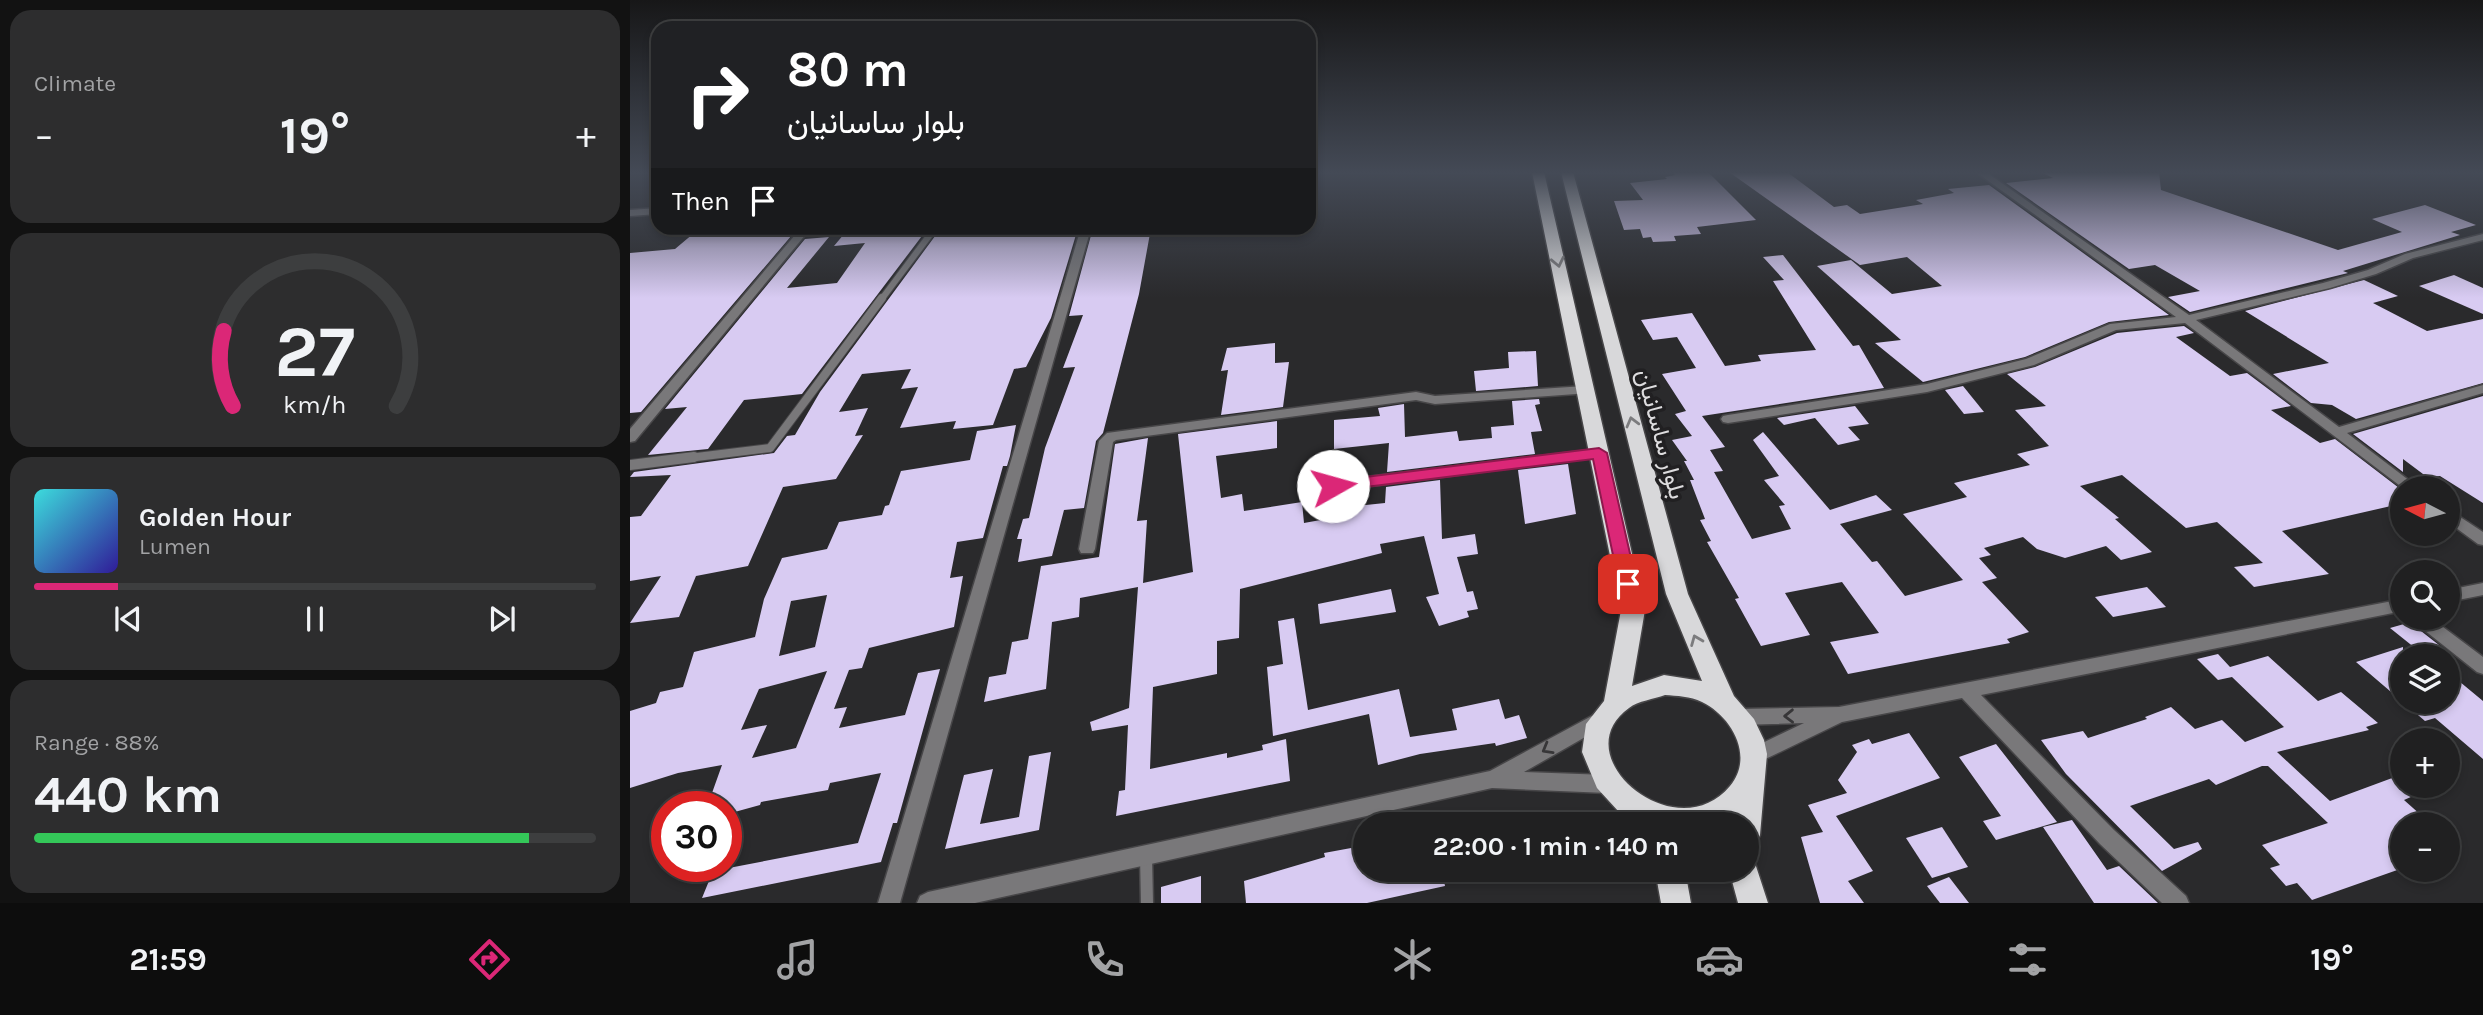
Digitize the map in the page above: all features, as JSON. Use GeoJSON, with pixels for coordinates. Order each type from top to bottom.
{"type":"FeatureCollection","features":[{"type":"Feature","properties":{"kind":"highway"},"geometry":{"type":"LineString","coordinates":[[1547,214],[1633,610],[1609,710],[1595,741],[1597,765],[1607,784],[1638,812]]}},
{"type":"Feature","properties":{"kind":"highway","name":"بلوار ساسانیان"},"geometry":{"type":"LineString","coordinates":[[1578,214],[1677,594],[1732,710]]}},
{"type":"Feature","properties":{"kind":"highway"},"geometry":{"type":"LineString","coordinates":[[1609,710],[1639,689],[1664,685],[1685,686],[1732,710],[1750,734],[1753,767],[1748,812]]}},
{"type":"Feature","properties":{"kind":"highway"},"geometry":{"type":"LineString","coordinates":[[1720,812],[1740,798],[1753,767]]}},
{"type":"Feature","properties":{"kind":"highway"},"geometry":{"type":"LineString","coordinates":[[1672,882],[1676,903]]}},
{"type":"Feature","properties":{"kind":"highway"},"geometry":{"type":"LineString","coordinates":[[1747,882],[1753,903]]}},
{"type":"Feature","properties":{"kind":"street"},"geometry":{"type":"LineString","coordinates":[[2040,214],[2188,319],[2396,476]]}},
{"type":"Feature","properties":{"kind":"street"},"geometry":{"type":"LineString","coordinates":[[630,438],[800,235]]}},
{"type":"Feature","properties":{"kind":"street"},"geometry":{"type":"LineString","coordinates":[[889,903],[1084,235]]}},
{"type":"Feature","properties":{"kind":"street"},"geometry":{"type":"LineString","coordinates":[[1728,419],[1927,388],[2030,362],[2114,327],[2188,319],[2326,286],[2372,272],[2409,256],[2483,237]]}},
{"type":"Feature","properties":{"kind":"street"},"geometry":{"type":"LineString","coordinates":[[2335,432],[2483,389]]}},
{"type":"Feature","properties":{"kind":"street"},"geometry":{"type":"LineString","coordinates":[[1087,549],[1106,441],[1112,436],[1416,396],[1435,400],[1585,390]]}},
{"type":"Feature","properties":{"kind":"street"},"geometry":{"type":"LineString","coordinates":[[1333,486],[1599,453]]}},
{"type":"Feature","properties":{"kind":"street"},"geometry":{"type":"LineString","coordinates":[[2460,523],[2483,540]]}},
{"type":"Feature","properties":{"kind":"street"},"geometry":{"type":"LineString","coordinates":[[2460,594],[2483,589]]}},
{"type":"Feature","properties":{"kind":"street"},"geometry":{"type":"LineString","coordinates":[[1732,710],[1839,715],[2390,608]]}},
{"type":"Feature","properties":{"kind":"street"},"geometry":{"type":"LineString","coordinates":[[2435,630],[2483,667]]}},
{"type":"Feature","properties":{"kind":"street"},"geometry":{"type":"LineString","coordinates":[[1967,692],[2107,837],[2157,879],[2178,903]]}},
{"type":"Feature","properties":{"kind":"street"},"geometry":{"type":"LineString","coordinates":[[1492,779],[1609,710]]}},
{"type":"Feature","properties":{"kind":"street"},"geometry":{"type":"LineString","coordinates":[[1753,767],[1839,715]]}},
{"type":"Feature","properties":{"kind":"street"},"geometry":{"type":"LineString","coordinates":[[928,903],[1492,779],[1525,778],[1607,784]]}},
{"type":"Feature","properties":{"kind":"lane"},"geometry":{"type":"LineString","coordinates":[[630,465],[770,448],[930,235]]}},
{"type":"Feature","properties":{"kind":"lane"},"geometry":{"type":"LineString","coordinates":[[1146,855],[1147,903]]}},
{"type":"Feature","properties":{"kind":"building"},"geometry":{"type":"Polygon","coordinates":[[[1619,214],[1750,214],[1756,220],[1697,227],[1701,234],[1674,236],[1676,241],[1653,242],[1651,237],[1643,238],[1640,229],[1624,230],[1619,214]]]}},
{"type":"Feature","properties":{"kind":"building"},"geometry":{"type":"Polygon","coordinates":[[[1788,214],[2029,214],[2169,315],[2109,322],[2025,357],[1923,382],[1875,343],[1901,340],[1817,266],[1851,260],[1892,294],[1942,286],[1907,257],[1860,265],[1788,214]]]}},
{"type":"Feature","properties":{"kind":"building"},"geometry":{"type":"Polygon","coordinates":[[[2051,214],[2232,214],[2338,250],[2402,232],[2372,219],[2390,214],[2448,214],[2476,225],[2451,232],[2460,235],[2343,271],[2348,273],[2190,312],[2168,297],[2200,291],[2155,265],[2129,269],[2051,214]]]}},
{"type":"Feature","properties":{"kind":"building"},"geometry":{"type":"Polygon","coordinates":[[[692,235],[792,235],[641,412],[630,413],[630,253],[675,249],[692,235]]]}},
{"type":"Feature","properties":{"kind":"building"},"geometry":{"type":"Polygon","coordinates":[[[843,235],[923,235],[802,394],[744,400],[708,449],[648,455],[687,407],[665,409],[805,239],[829,237],[787,288],[837,283],[865,243],[834,246],[843,235]]]}},
{"type":"Feature","properties":{"kind":"building"},"geometry":{"type":"Polygon","coordinates":[[[936,235],[1076,235],[1051,318],[1026,367],[1014,369],[993,425],[953,429],[956,421],[900,428],[918,387],[901,389],[911,369],[862,374],[839,412],[868,408],[855,436],[863,435],[836,479],[783,487],[748,566],[696,576],[679,617],[630,623],[661,576],[630,581],[630,517],[641,516],[671,475],[630,477],[634,472],[774,453],[787,436],[795,435],[820,392],[936,235]]]}},
{"type":"Feature","properties":{"kind":"building"},"geometry":{"type":"Polygon","coordinates":[[[1091,235],[1150,235],[1139,294],[1103,433],[1096,441],[1084,508],[1064,510],[1052,556],[1018,562],[1022,539],[1017,539],[1023,519],[1029,518],[1045,448],[1075,367],[1063,368],[1083,315],[1069,316],[1091,235]]]}},
{"type":"Feature","properties":{"kind":"building"},"geometry":{"type":"Polygon","coordinates":[[[1783,255],[1853,346],[1859,345],[1884,388],[1702,416],[1725,447],[1710,450],[1723,471],[1714,472],[1752,539],[1791,529],[1779,506],[1785,505],[1764,480],[1779,476],[1753,440],[1763,432],[1830,510],[1876,495],[1892,510],[1840,524],[1872,562],[1877,561],[1905,596],[1963,580],[1903,514],[1967,497],[1954,483],[2030,465],[2017,454],[2049,446],[2015,410],[2046,406],[2007,374],[2035,367],[2117,333],[2184,326],[2194,333],[2176,337],[2230,376],[2247,373],[2291,406],[2271,410],[2320,443],[2335,439],[2390,481],[2390,506],[2282,531],[2329,574],[2254,587],[2234,567],[2263,563],[2217,522],[2186,528],[2122,475],[2080,486],[2119,518],[2115,519],[2152,552],[2121,560],[2106,546],[2065,558],[2037,549],[2023,537],[1984,548],[1991,555],[1979,558],[1997,578],[1982,582],[2029,632],[2007,639],[2010,643],[1848,674],[1830,642],[1879,633],[1842,582],[1785,593],[1810,635],[1761,646],[1735,599],[1739,598],[1707,542],[1711,541],[1700,520],[1705,519],[1690,480],[1694,480],[1684,461],[1687,461],[1672,440],[1692,436],[1675,414],[1686,411],[1662,374],[1696,368],[1677,337],[1653,340],[1641,320],[1692,313],[1725,366],[1761,361],[1758,355],[1816,350],[1773,281],[1784,280],[1763,257],[1783,255]]]}},
{"type":"Feature","properties":{"kind":"building"},"geometry":{"type":"Polygon","coordinates":[[[2454,275],[2483,288],[2483,314],[2419,286],[2454,275]]]}},
{"type":"Feature","properties":{"kind":"building"},"geometry":{"type":"Polygon","coordinates":[[[2364,280],[2398,296],[2373,303],[2427,331],[2483,319],[2483,383],[2356,419],[2332,405],[2311,403],[2273,374],[2329,363],[2245,311],[2364,280]]]}},
{"type":"Feature","properties":{"kind":"building"},"geometry":{"type":"Polygon","coordinates":[[[1275,343],[1275,363],[1289,362],[1283,407],[1221,415],[1228,370],[1221,371],[1227,348],[1275,343]]]}},
{"type":"Feature","properties":{"kind":"building"},"geometry":{"type":"Polygon","coordinates":[[[1536,351],[1538,386],[1476,391],[1474,371],[1509,368],[1508,352],[1536,351]]]}},
{"type":"Feature","properties":{"kind":"building"},"geometry":{"type":"Polygon","coordinates":[[[1963,386],[1984,412],[1964,414],[1945,390],[1963,386]]]}},
{"type":"Feature","properties":{"kind":"building"},"geometry":{"type":"Polygon","coordinates":[[[2483,396],[2483,503],[2460,489],[2460,476],[2426,476],[2403,459],[2403,472],[2353,434],[2483,396]]]}},
{"type":"Feature","properties":{"kind":"building"},"geometry":{"type":"Polygon","coordinates":[[[1539,399],[1540,404],[1535,405],[1542,431],[1531,432],[1535,454],[1387,472],[1389,443],[1334,449],[1334,420],[1380,416],[1378,408],[1404,404],[1405,437],[1457,431],[1459,441],[1492,438],[1491,427],[1514,425],[1512,401],[1539,399]]]}},
{"type":"Feature","properties":{"kind":"building"},"geometry":{"type":"Polygon","coordinates":[[[1855,406],[1869,424],[1848,427],[1860,440],[1838,445],[1815,418],[1784,425],[1777,418],[1855,406]]]}},
{"type":"Feature","properties":{"kind":"building"},"geometry":{"type":"Polygon","coordinates":[[[1277,421],[1277,448],[1216,456],[1221,498],[1242,494],[1244,511],[1302,502],[1304,523],[1337,517],[1337,508],[1385,503],[1386,487],[1440,480],[1442,539],[1475,534],[1478,554],[1457,557],[1467,592],[1473,591],[1478,609],[1467,611],[1469,617],[1439,626],[1426,597],[1439,594],[1424,536],[1380,544],[1382,553],[1240,589],[1239,638],[1217,641],[1217,674],[1153,687],[1150,769],[1227,753],[1227,758],[1263,750],[1262,745],[1286,739],[1290,781],[1116,816],[1119,791],[1125,790],[1128,725],[1092,731],[1090,722],[1129,708],[1138,587],[1080,598],[1079,617],[1052,622],[1046,689],[984,702],[989,677],[1006,674],[1012,642],[1028,639],[1041,566],[1099,557],[1115,444],[1148,438],[1137,521],[1147,520],[1143,583],[1193,572],[1178,434],[1277,421]]]}},
{"type":"Feature","properties":{"kind":"building"},"geometry":{"type":"Polygon","coordinates":[[[1016,425],[1010,456],[1007,466],[1003,466],[983,538],[957,542],[950,578],[963,576],[954,627],[869,648],[862,668],[849,670],[834,709],[847,707],[839,728],[905,715],[918,673],[940,669],[897,823],[893,823],[881,862],[702,898],[709,882],[742,882],[742,865],[858,843],[881,773],[830,783],[828,790],[761,802],[760,805],[742,810],[742,791],[713,791],[722,765],[678,773],[630,788],[630,711],[656,703],[660,692],[683,687],[694,652],[755,637],[764,599],[782,558],[827,549],[839,522],[882,515],[885,506],[889,505],[901,471],[970,460],[977,431],[1016,425]],[[827,595],[791,601],[779,656],[815,647],[827,595]],[[827,671],[759,689],[741,730],[767,725],[752,758],[796,748],[827,671]]]}},
{"type":"Feature","properties":{"kind":"building"},"geometry":{"type":"Polygon","coordinates":[[[1568,464],[1576,514],[1525,524],[1518,470],[1568,464]]]}},
{"type":"Feature","properties":{"kind":"building"},"geometry":{"type":"Polygon","coordinates":[[[2147,587],[2166,607],[2113,617],[2095,597],[2147,587]]]}},
{"type":"Feature","properties":{"kind":"building"},"geometry":{"type":"Polygon","coordinates":[[[1391,589],[1396,612],[1320,624],[1318,604],[1391,589]]]}},
{"type":"Feature","properties":{"kind":"building"},"geometry":{"type":"Polygon","coordinates":[[[1294,618],[1308,710],[1399,689],[1410,737],[1457,730],[1452,709],[1499,699],[1505,719],[1519,715],[1527,738],[1496,746],[1495,743],[1420,754],[1378,765],[1369,714],[1273,736],[1267,667],[1283,664],[1278,621],[1294,618]]]}},
{"type":"Feature","properties":{"kind":"building"},"geometry":{"type":"Polygon","coordinates":[[[2392,630],[2420,630],[2438,644],[2410,644],[2392,630]]]}},
{"type":"Feature","properties":{"kind":"building"},"geometry":{"type":"Polygon","coordinates":[[[2390,651],[2390,691],[2356,662],[2390,651]]]}},
{"type":"Feature","properties":{"kind":"building"},"geometry":{"type":"Polygon","coordinates":[[[2218,654],[2230,667],[2268,656],[2318,701],[2341,692],[2378,723],[2366,727],[2369,730],[2277,752],[2330,801],[2390,779],[2390,798],[2409,798],[2404,800],[2418,812],[2390,812],[2390,873],[2312,900],[2297,883],[2286,886],[2270,868],[2280,865],[2262,845],[2328,823],[2268,766],[2216,785],[2209,779],[2130,806],[2174,849],[2198,842],[2202,849],[2162,871],[2066,774],[2041,740],[2083,731],[2088,738],[2147,719],[2145,717],[2171,707],[2195,729],[2222,720],[2245,742],[2284,727],[2232,677],[2218,680],[2197,659],[2218,654]]]}},
{"type":"Feature","properties":{"kind":"building"},"geometry":{"type":"Polygon","coordinates":[[[2460,682],[2483,701],[2483,759],[2460,739],[2460,728],[2447,728],[2435,718],[2425,721],[2417,714],[2460,714],[2460,682]]]}},
{"type":"Feature","properties":{"kind":"building"},"geometry":{"type":"Polygon","coordinates":[[[1909,733],[1940,778],[1836,816],[1873,871],[1848,881],[1864,903],[1820,903],[1801,837],[1823,832],[1808,805],[1847,793],[1838,780],[1857,752],[1852,745],[1869,739],[1872,744],[1909,733]]]}},
{"type":"Feature","properties":{"kind":"building"},"geometry":{"type":"Polygon","coordinates":[[[1996,744],[2057,822],[1996,840],[1983,821],[2001,816],[1959,757],[1996,744]]]}},
{"type":"Feature","properties":{"kind":"building"},"geometry":{"type":"Polygon","coordinates":[[[1051,752],[1039,830],[945,849],[964,775],[993,769],[980,824],[1019,817],[1029,756],[1051,752]]]}},
{"type":"Feature","properties":{"kind":"building"},"geometry":{"type":"Polygon","coordinates":[[[2072,820],[2107,870],[2119,866],[2158,903],[2094,903],[2043,827],[2072,820]]]}},
{"type":"Feature","properties":{"kind":"building"},"geometry":{"type":"Polygon","coordinates":[[[1942,827],[1968,867],[1932,878],[1906,838],[1942,827]]]}},
{"type":"Feature","properties":{"kind":"building"},"geometry":{"type":"Polygon","coordinates":[[[1353,848],[1353,882],[1444,882],[1445,886],[1367,903],[1246,903],[1244,881],[1325,857],[1324,853],[1353,848]]]}},
{"type":"Feature","properties":{"kind":"building"},"geometry":{"type":"Polygon","coordinates":[[[1201,876],[1201,903],[1161,903],[1161,887],[1201,876]]]}},
{"type":"Feature","properties":{"kind":"building"},"geometry":{"type":"Polygon","coordinates":[[[1949,877],[1969,903],[1940,903],[1927,886],[1949,877]]]}},
{"type":"Feature","properties":{"kind":"route"},"geometry":{"type":"LineString","coordinates":[[1333,486],[1599,453],[1628,584]]}}]}
